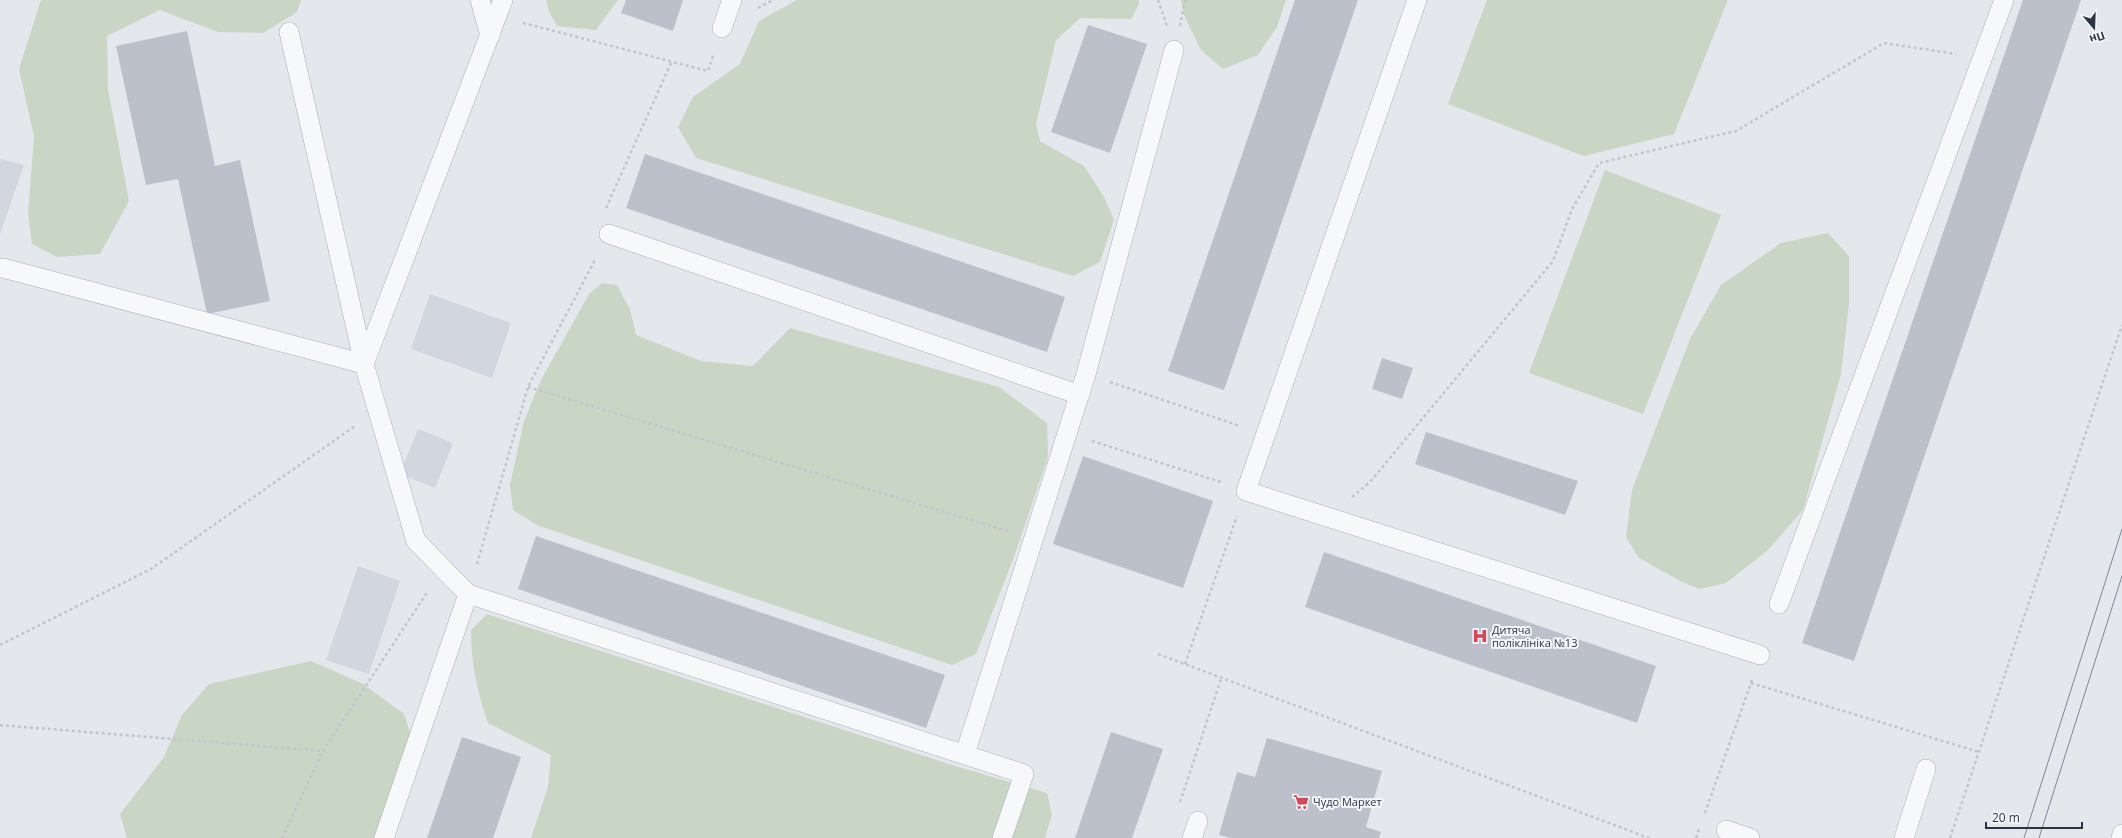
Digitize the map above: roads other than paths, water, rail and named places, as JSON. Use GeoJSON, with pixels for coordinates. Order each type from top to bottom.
{"type":"FeatureCollection","features":[{"type":"Feature","properties":{"kind":"lane"},"geometry":{"type":"LineString","coordinates":[[480,0],[490,36]]}},
{"type":"Feature","properties":{"kind":"lane"},"geometry":{"type":"LineString","coordinates":[[722,28],[732,0]]}},
{"type":"Feature","properties":{"kind":"lane"},"geometry":{"type":"LineString","coordinates":[[1417,0],[1246,491],[1760,655]]}},
{"type":"Feature","properties":{"kind":"lane"},"geometry":{"type":"LineString","coordinates":[[1779,604],[2004,0]]}},
{"type":"Feature","properties":{"kind":"lane"},"geometry":{"type":"LineString","coordinates":[[364,364],[500,8]]}},
{"type":"Feature","properties":{"kind":"lane"},"geometry":{"type":"LineString","coordinates":[[289,32],[364,364],[416,541],[468,594],[1024,774],[1002,838]]}},
{"type":"Feature","properties":{"kind":"lane"},"geometry":{"type":"LineString","coordinates":[[965,754],[1080,396],[1174,50]]}},
{"type":"Feature","properties":{"kind":"lane"},"geometry":{"type":"LineString","coordinates":[[609,234],[1080,396]]}},
{"type":"Feature","properties":{"kind":"lane"},"geometry":{"type":"LineString","coordinates":[[3,268],[364,364]]}},
{"type":"Feature","properties":{"kind":"lane"},"geometry":{"type":"LineString","coordinates":[[384,838],[468,594]]}},
{"type":"Feature","properties":{"kind":"lane"},"geometry":{"type":"LineString","coordinates":[[1904,838],[1926,769]]}},
{"type":"Feature","properties":{"kind":"lane"},"geometry":{"type":"LineString","coordinates":[[1726,830],[1750,838]]}},
{"type":"Feature","properties":{"kind":"lane"},"geometry":{"type":"LineString","coordinates":[[2121,838],[2122,834]]}},
{"type":"Feature","properties":{"kind":"tram line"},"geometry":{"type":"LineString","coordinates":[[2024,838],[2122,529]]}},
{"type":"Feature","properties":{"kind":"tram line"},"geometry":{"type":"LineString","coordinates":[[2039,838],[2122,576]]}},
{"type":"Feature","properties":{"kind":"place","name":"Дитяча поліклініка №13"},"geometry":{"type":"Point","coordinates":[1480,636]}},
{"type":"Feature","properties":{"kind":"place","name":"Чудо Маркет"},"geometry":{"type":"Point","coordinates":[1301,802]}}]}
